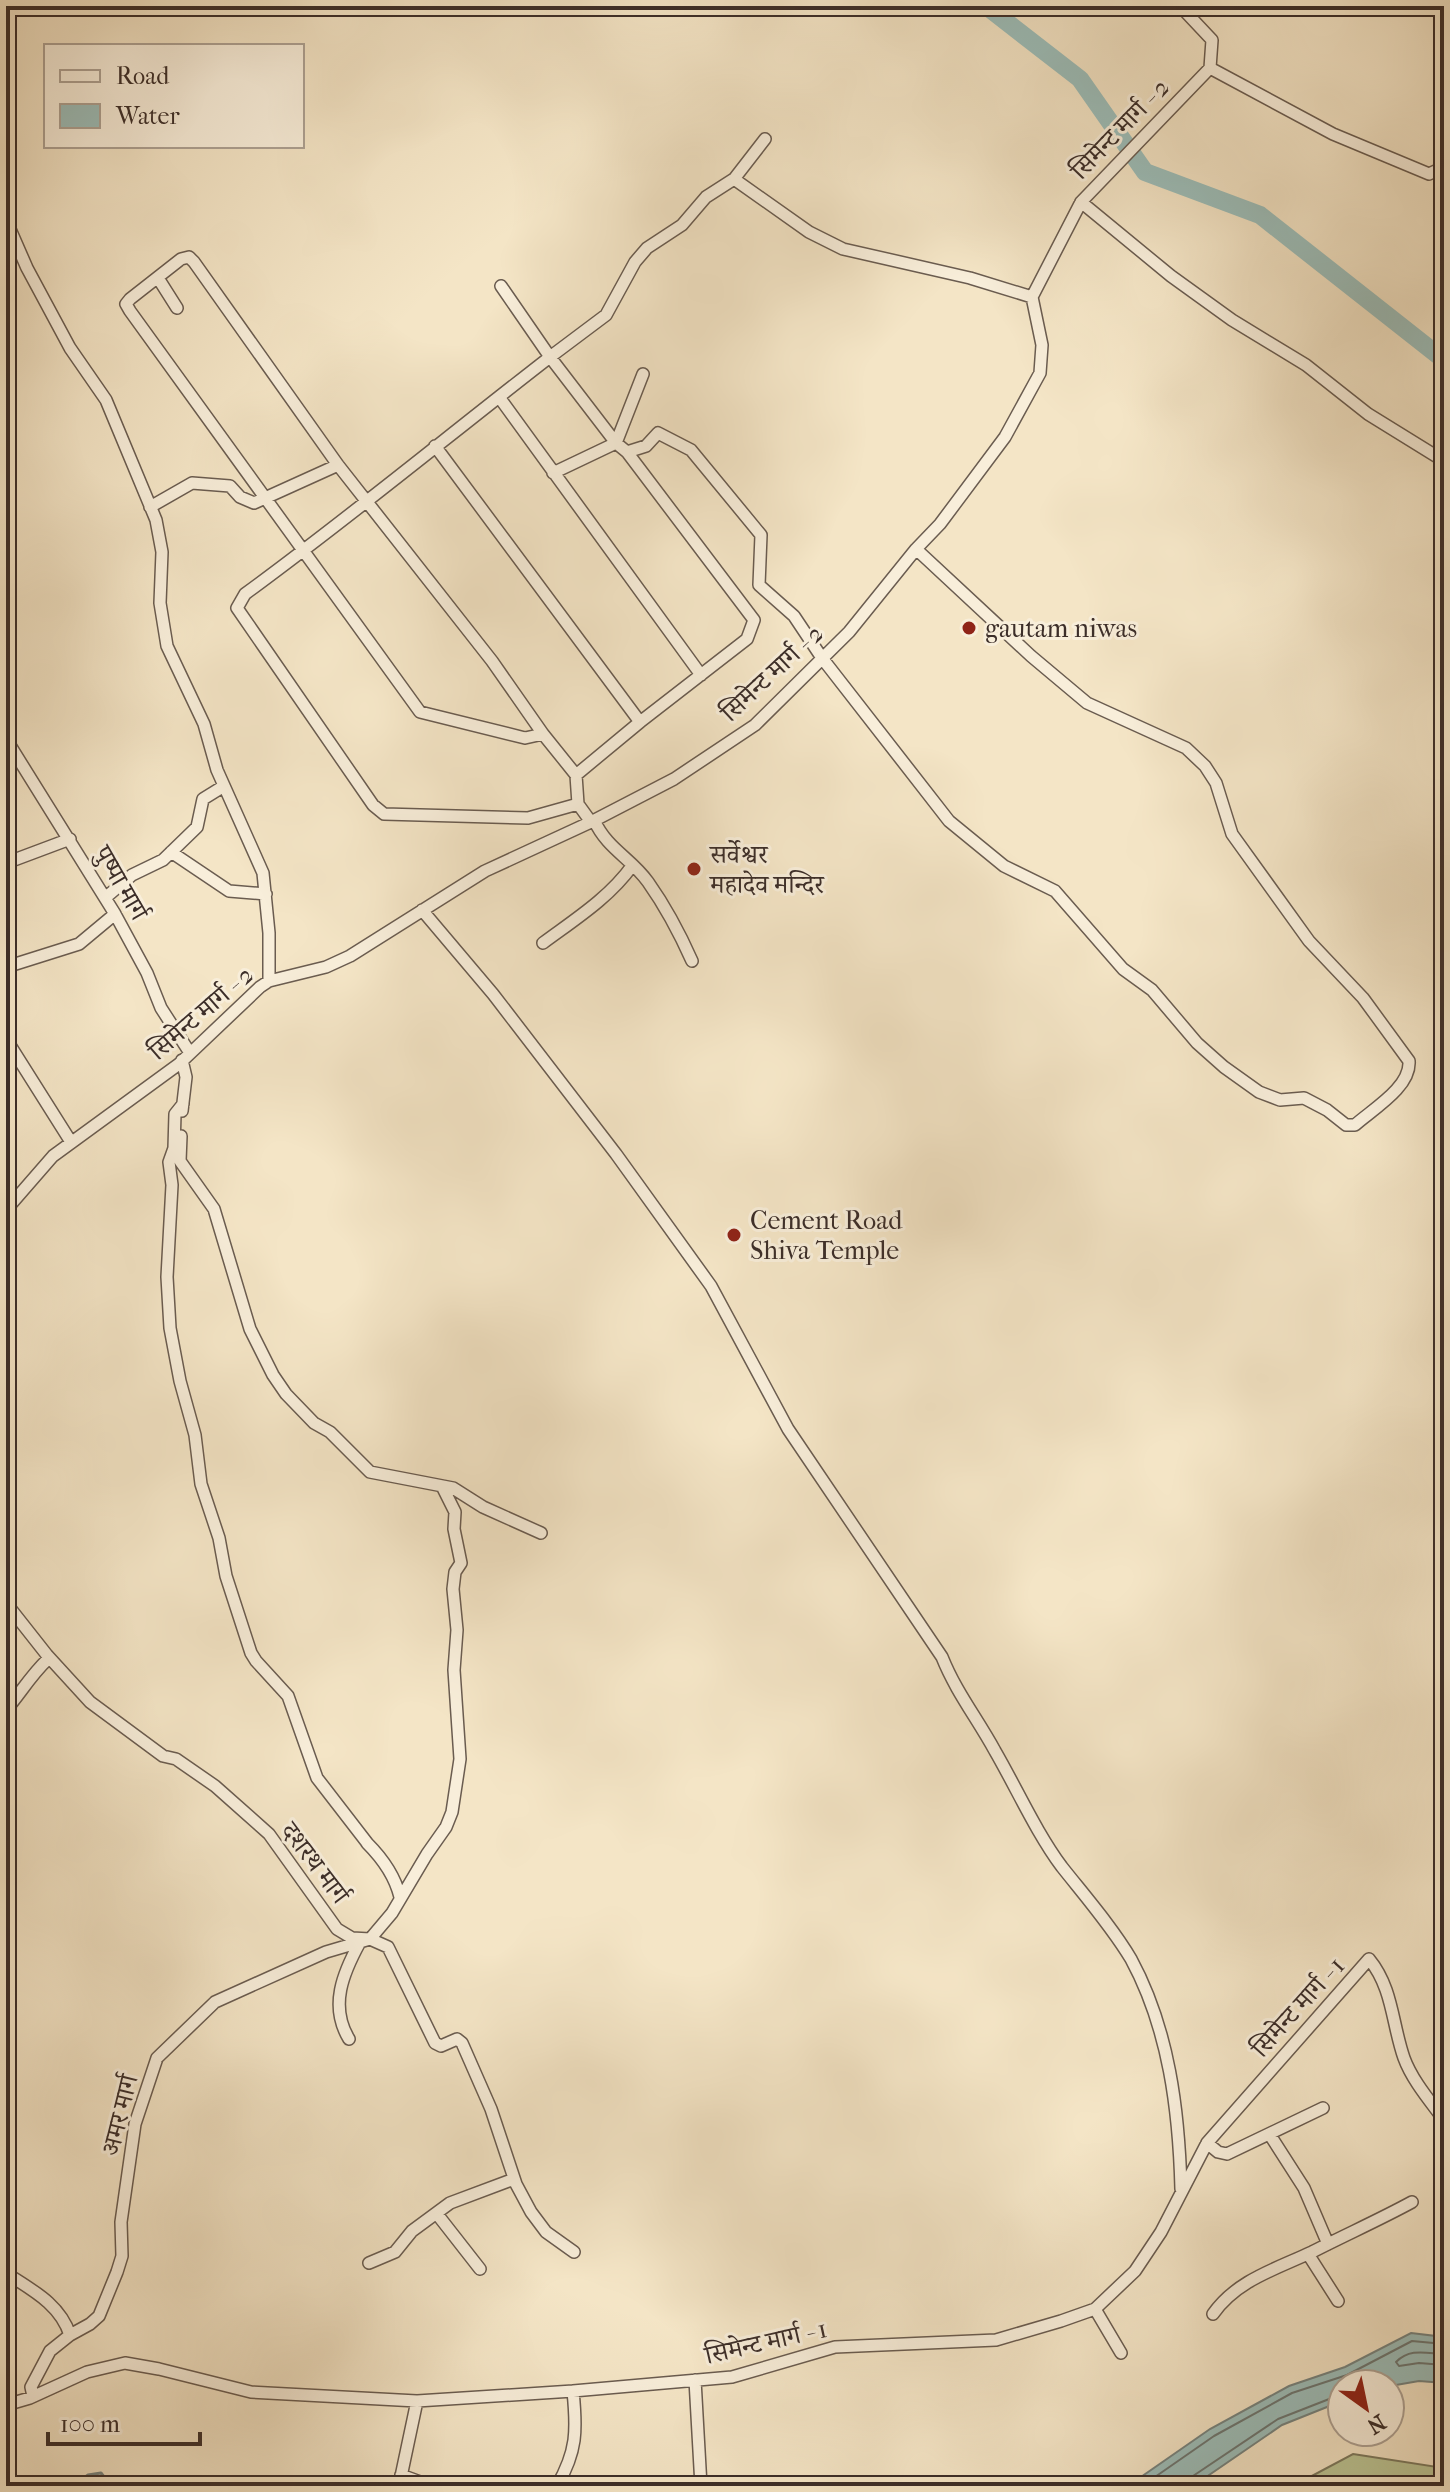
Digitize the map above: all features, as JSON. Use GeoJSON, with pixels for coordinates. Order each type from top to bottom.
{"type":"FeatureCollection","features":[{"type":"Feature","properties":{"kind":"street"},"geometry":{"type":"LineString","coordinates":[[1180,6],[1212,40],[1210,68],[1333,134],[1429,174],[1444,167]]}},
{"type":"Feature","properties":{"kind":"street","name":"सिमेन्ट मार्ग - 2"},"geometry":{"type":"LineString","coordinates":[[6,1210],[53,1156],[186,1057],[269,981],[326,967],[350,956],[485,871],[674,779],[755,725],[849,632],[940,524],[1005,437],[1040,373],[1042,345],[1032,297],[1081,202],[1210,68]]}},
{"type":"Feature","properties":{"kind":"street"},"geometry":{"type":"LineString","coordinates":[[578,804],[528,818],[384,814],[373,805],[237,608],[245,594],[606,315],[635,262],[647,248],[682,225],[706,197],[734,179],[765,139]]}},
{"type":"Feature","properties":{"kind":"street"},"geometry":{"type":"LineString","coordinates":[[734,179],[809,232],[843,249],[970,278],[1032,297]]}},
{"type":"Feature","properties":{"kind":"street"},"geometry":{"type":"LineString","coordinates":[[1081,202],[1171,276],[1232,320],[1306,365],[1368,414],[1444,461]]}},
{"type":"Feature","properties":{"kind":"street"},"geometry":{"type":"LineString","coordinates":[[6,220],[27,268],[70,348],[106,400],[156,520],[162,552],[160,603],[167,646],[204,724],[224,786],[263,873],[269,933],[269,981]]}},
{"type":"Feature","properties":{"kind":"street"},"geometry":{"type":"LineString","coordinates":[[543,734],[525,738],[420,712],[126,304],[181,259],[189,257],[194,262],[338,465],[492,661],[576,775],[578,804],[601,836],[647,881],[692,961]]}},
{"type":"Feature","properties":{"kind":"street"},"geometry":{"type":"LineString","coordinates":[[158,278],[177,308]]}},
{"type":"Feature","properties":{"kind":"street"},"geometry":{"type":"LineString","coordinates":[[501,286],[550,357],[616,443],[627,452],[754,620],[747,639],[576,775]]}},
{"type":"Feature","properties":{"kind":"street"},"geometry":{"type":"LineString","coordinates":[[553,473],[616,443],[643,374]]}},
{"type":"Feature","properties":{"kind":"street"},"geometry":{"type":"LineString","coordinates":[[499,397],[701,675]]}},
{"type":"Feature","properties":{"kind":"street"},"geometry":{"type":"LineString","coordinates":[[627,452],[646,446],[658,433],[691,450],[761,535],[759,585],[794,616],[822,658],[949,821],[1004,866],[1055,891],[1123,969],[1152,990],[1197,1043],[1224,1067],[1259,1092],[1280,1100],[1304,1098],[1346,1125],[1355,1125],[1403,1082],[1410,1071],[1409,1061],[1363,998],[1309,941],[1232,834],[1216,783],[1205,766],[1186,748],[1087,703],[1031,656],[916,549]]}},
{"type":"Feature","properties":{"kind":"street"},"geometry":{"type":"LineString","coordinates":[[435,446],[640,722]]}},
{"type":"Feature","properties":{"kind":"street"},"geometry":{"type":"LineString","coordinates":[[150,507],[192,483],[230,486],[240,497],[254,503],[338,465]]}},
{"type":"Feature","properties":{"kind":"street","name":"पुष्पा मार्ग"},"geometry":{"type":"LineString","coordinates":[[6,739],[115,914],[147,973],[186,1057]]}},
{"type":"Feature","properties":{"kind":"street"},"geometry":{"type":"LineString","coordinates":[[105,898],[132,875],[163,860],[197,827],[203,799],[224,786]]}},
{"type":"Feature","properties":{"kind":"street"},"geometry":{"type":"LineString","coordinates":[[6,863],[70,839]]}},
{"type":"Feature","properties":{"kind":"street"},"geometry":{"type":"LineString","coordinates":[[171,852],[229,891],[266,894]]}},
{"type":"Feature","properties":{"kind":"street"},"geometry":{"type":"LineString","coordinates":[[543,943],[607,894],[632,866]]}},
{"type":"Feature","properties":{"kind":"street"},"geometry":{"type":"LineString","coordinates":[[422,910],[493,994],[616,1154],[711,1286],[788,1429],[942,1657],[953,1686],[994,1749],[1062,1867],[1130,1959],[1152,2007],[1172,2084],[1179,2124],[1181,2192]]}},
{"type":"Feature","properties":{"kind":"street"},"geometry":{"type":"LineString","coordinates":[[6,967],[79,944],[115,914]]}},
{"type":"Feature","properties":{"kind":"street"},"geometry":{"type":"LineString","coordinates":[[6,1039],[71,1142]]}},
{"type":"Feature","properties":{"kind":"street"},"geometry":{"type":"LineString","coordinates":[[186,1057],[180,1161],[214,1209],[250,1329],[279,1385],[314,1423],[330,1432],[370,1472],[453,1488],[483,1507],[541,1533]]}},
{"type":"Feature","properties":{"kind":"street"},"geometry":{"type":"LineString","coordinates":[[183,1104],[175,1114],[174,1148],[169,1162],[172,1185],[167,1258],[168,1300],[180,1381],[195,1435],[201,1484],[219,1538],[226,1576],[251,1653],[288,1696],[317,1778],[368,1844],[379,1853],[400,1897]]}},
{"type":"Feature","properties":{"kind":"street"},"geometry":{"type":"LineString","coordinates":[[349,2039],[343,2031],[338,1998],[351,1958],[392,1913],[446,1827],[452,1812],[460,1736],[454,1670],[457,1630],[453,1589],[455,1572],[461,1563],[454,1529],[455,1512],[442,1486]]}},
{"type":"Feature","properties":{"kind":"street","name":"दशरथ मार्ग"},"geometry":{"type":"LineString","coordinates":[[6,1603],[90,1702],[163,1756],[176,1759],[215,1786],[269,1834],[337,1929],[352,1938],[388,1947],[435,2043],[441,2046],[457,2039],[462,2043],[491,2109],[514,2179],[531,2212],[546,2232],[574,2252]]}},
{"type":"Feature","properties":{"kind":"street"},"geometry":{"type":"LineString","coordinates":[[6,1710],[47,1660],[47,1655]]}},
{"type":"Feature","properties":{"kind":"street","name":"अमर मार्ग"},"geometry":{"type":"LineString","coordinates":[[31,2397],[31,2387],[50,2351],[99,2316],[117,2272],[122,2256],[121,2222],[135,2124],[157,2058],[215,2002],[326,1952],[365,1940]]}},
{"type":"Feature","properties":{"kind":"street","name":"सिमेन्ट मार्ग - 1"},"geometry":{"type":"LineString","coordinates":[[6,2405],[87,2372],[125,2363],[251,2392],[417,2401],[732,2377],[835,2347],[996,2340],[1061,2321],[1095,2309],[1135,2271],[1161,2232],[1207,2143],[1369,1959],[1378,1970],[1391,2002],[1404,2060],[1444,2120]]}},
{"type":"Feature","properties":{"kind":"street"},"geometry":{"type":"LineString","coordinates":[[1207,2143],[1223,2155],[1323,2108]]}},
{"type":"Feature","properties":{"kind":"street"},"geometry":{"type":"LineString","coordinates":[[1270,2135],[1304,2188],[1328,2244]]}},
{"type":"Feature","properties":{"kind":"street"},"geometry":{"type":"LineString","coordinates":[[369,2263],[395,2252],[412,2231],[450,2203],[514,2179]]}},
{"type":"Feature","properties":{"kind":"street"},"geometry":{"type":"LineString","coordinates":[[1213,2314],[1222,2302],[1255,2276],[1308,2254],[1412,2202]]}},
{"type":"Feature","properties":{"kind":"street"},"geometry":{"type":"LineString","coordinates":[[437,2214],[480,2269]]}},
{"type":"Feature","properties":{"kind":"street"},"geometry":{"type":"LineString","coordinates":[[1308,2254],[1338,2301]]}},
{"type":"Feature","properties":{"kind":"street"},"geometry":{"type":"LineString","coordinates":[[6,2273],[46,2299],[65,2319],[70,2335]]}},
{"type":"Feature","properties":{"kind":"street"},"geometry":{"type":"LineString","coordinates":[[1095,2309],[1121,2353]]}},
{"type":"Feature","properties":{"kind":"street"},"geometry":{"type":"LineString","coordinates":[[695,2380],[701,2486]]}},
{"type":"Feature","properties":{"kind":"street"},"geometry":{"type":"LineString","coordinates":[[557,2486],[571,2461],[576,2424],[573,2391]]}},
{"type":"Feature","properties":{"kind":"street"},"geometry":{"type":"LineString","coordinates":[[417,2401],[400,2480],[431,2486]]}},
{"type":"Feature","properties":{"kind":"green space"},"geometry":{"type":"Polygon","coordinates":[[[1353,2454],[1444,2468],[1444,2486],[1293,2486],[1353,2454]]]}},
{"type":"Feature","properties":{"kind":"water"},"geometry":{"type":"Polygon","coordinates":[[[1411,2333],[1444,2337],[1444,2383],[1406,2383],[1406,2368],[1342,2368],[1411,2333]]]}},
{"type":"Feature","properties":{"kind":"water"},"geometry":{"type":"Polygon","coordinates":[[[1326,2373],[1326,2407],[1282,2425],[1193,2486],[1128,2486],[1210,2429],[1289,2386],[1326,2373]]]}},
{"type":"Feature","properties":{"kind":"waterway"},"geometry":{"type":"LineString","coordinates":[[986,6],[1080,79],[1145,172],[1260,215],[1444,360]]}},
{"type":"Feature","properties":{"kind":"waterway"},"geometry":{"type":"LineString","coordinates":[[6,2382],[13,2392],[12,2400]]}},
{"type":"Feature","properties":{"kind":"waterway"},"geometry":{"type":"LineString","coordinates":[[6,2419],[11,2407]]}},
{"type":"Feature","properties":{"kind":"waterway"},"geometry":{"type":"LineString","coordinates":[[74,2486],[88,2475],[101,2473],[111,2486]]}},
{"type":"Feature","properties":{"kind":"place","name":"gautam niwas"},"geometry":{"type":"Point","coordinates":[969,628]}},
{"type":"Feature","properties":{"kind":"place","name":"सर्वेश्वर महादेव मन्दिर"},"geometry":{"type":"Point","coordinates":[694,869]}},
{"type":"Feature","properties":{"kind":"place","name":"Cement Road Shiva Temple"},"geometry":{"type":"Point","coordinates":[734,1235]}}]}
